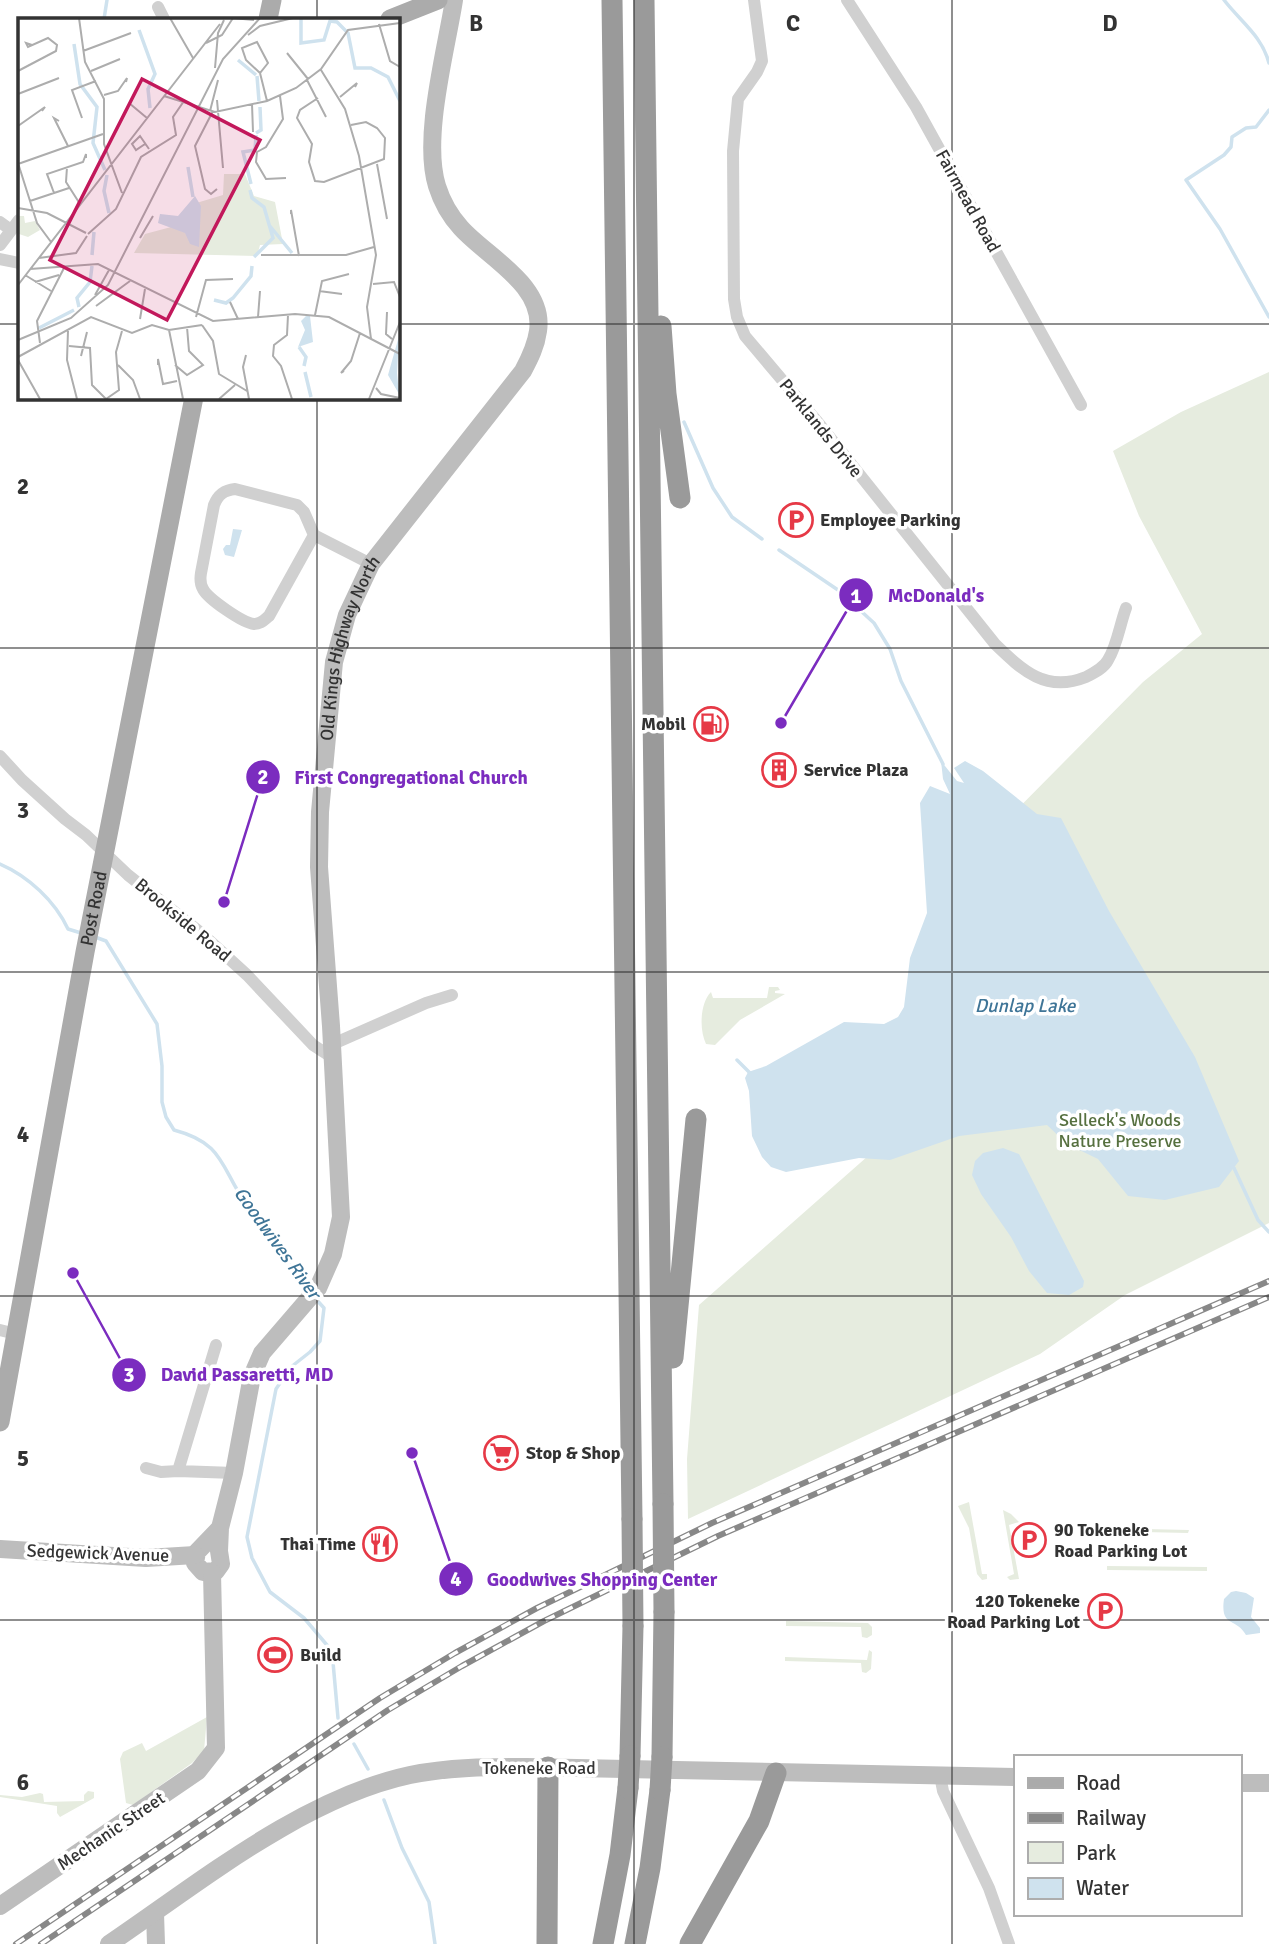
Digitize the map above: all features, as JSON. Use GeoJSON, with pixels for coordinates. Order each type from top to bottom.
{"type":"FeatureCollection","features":[{"type":"Feature","properties":{"kind":"highway"},"geometry":{"type":"LineString","coordinates":[[603,1944],[620,1855],[628,1788],[633,1626],[612,0]]}},
{"type":"Feature","properties":{"kind":"highway"},"geometry":{"type":"LineString","coordinates":[[635,1944],[650,1868],[660,1790],[664,1612],[644,0]]}},
{"type":"Feature","properties":{"kind":"highway"},"geometry":{"type":"LineString","coordinates":[[645,104],[663,361],[680,498]]}},
{"type":"Feature","properties":{"kind":"highway"},"geometry":{"type":"LineString","coordinates":[[663,1496],[681,1264],[696,1119]]}},
{"type":"Feature","properties":{"kind":"highway"},"geometry":{"type":"LineString","coordinates":[[547,1944],[548,1768]]}},
{"type":"Feature","properties":{"kind":"highway"},"geometry":{"type":"LineString","coordinates":[[690,1944],[760,1821],[776,1773]]}},
{"type":"Feature","properties":{"kind":"main road"},"geometry":{"type":"LineString","coordinates":[[268,18],[272,0]]}},
{"type":"Feature","properties":{"kind":"main road"},"geometry":{"type":"LineString","coordinates":[[393,18],[438,0]]}},
{"type":"Feature","properties":{"kind":"main road","name":"Post Road"},"geometry":{"type":"LineString","coordinates":[[0,1422],[8,1332],[92,921],[194,399]]}},
{"type":"Feature","properties":{"kind":"street","name":"Old Kings Highway North"},"geometry":{"type":"LineString","coordinates":[[205,1551],[220,1528],[234,1473],[252,1376],[262,1353],[318,1288],[333,1254],[341,1217],[333,1051],[318,867],[320,812],[334,662],[347,615],[371,564],[523,371],[535,346],[539,328],[535,309],[521,281],[462,229],[446,207],[437,184],[432,158],[432,133],[454,0]]}},
{"type":"Feature","properties":{"kind":"street","name":"Parklands Drive"},"geometry":{"type":"LineString","coordinates":[[754,0],[762,61],[738,99],[733,151],[734,299],[737,317],[745,336],[816,419],[995,644],[1037,678],[1058,684],[1076,681],[1095,673],[1108,662],[1126,608]]}},
{"type":"Feature","properties":{"kind":"street","name":"Fairmead Road"},"geometry":{"type":"LineString","coordinates":[[847,0],[916,107],[1081,405]]}},
{"type":"Feature","properties":{"kind":"street"},"geometry":{"type":"LineString","coordinates":[[0,222],[15,225],[0,245]]}},
{"type":"Feature","properties":{"kind":"street"},"geometry":{"type":"LineString","coordinates":[[0,259],[18,263]]}},
{"type":"Feature","properties":{"kind":"street"},"geometry":{"type":"LineString","coordinates":[[314,535],[269,616],[260,623],[250,624],[211,600],[204,592],[200,582],[201,573],[214,505],[216,499],[227,490],[234,489],[297,505],[309,520],[314,535],[371,564]]}},
{"type":"Feature","properties":{"kind":"street","name":"Brookside Road"},"geometry":{"type":"LineString","coordinates":[[0,756],[65,819],[218,948],[313,1045],[333,1051]]}},
{"type":"Feature","properties":{"kind":"street"},"geometry":{"type":"LineString","coordinates":[[333,1051],[426,1003],[452,995]]}},
{"type":"Feature","properties":{"kind":"street"},"geometry":{"type":"LineString","coordinates":[[178,1471],[216,1345]]}},
{"type":"Feature","properties":{"kind":"street"},"geometry":{"type":"LineString","coordinates":[[146,1468],[161,1472],[234,1473]]}},
{"type":"Feature","properties":{"kind":"street","name":"Sedgewick Avenue"},"geometry":{"type":"LineString","coordinates":[[0,1549],[146,1558],[205,1551]]}},
{"type":"Feature","properties":{"kind":"street","name":"Mechanic Street"},"geometry":{"type":"LineString","coordinates":[[0,1906],[198,1771],[216,1748],[212,1573],[203,1572],[197,1567],[205,1551]]}},
{"type":"Feature","properties":{"kind":"street","name":"Tokeneke Road"},"geometry":{"type":"LineString","coordinates":[[109,1944],[266,1838],[299,1819],[370,1787],[408,1776],[449,1769],[548,1768],[1014,1777]]}},
{"type":"Feature","properties":{"kind":"street"},"geometry":{"type":"LineString","coordinates":[[940,1775],[943,1791],[989,1888],[1009,1944]]}},
{"type":"Feature","properties":{"kind":"street"},"geometry":{"type":"LineString","coordinates":[[1241,1783],[1269,1783]]}},
{"type":"Feature","properties":{"kind":"street"},"geometry":{"type":"LineString","coordinates":[[155,1913],[156,1944]]}},
{"type":"Feature","properties":{"kind":"green space","name":"Selleck's Woods Nature Preserve"},"geometry":{"type":"Polygon","coordinates":[[[1269,372],[1269,1223],[1125,1295],[1040,1354],[688,1519],[687,1459],[699,1305],[1004,1036],[982,845],[1143,682],[1202,634],[1139,516],[1113,451],[1181,412],[1269,372]]]}},
{"type":"Feature","properties":{"kind":"green space"},"geometry":{"type":"Polygon","coordinates":[[[769,987],[778,987],[780,990],[775,993],[785,994],[740,1020],[715,1045],[706,1044],[702,1032],[702,1017],[711,992],[713,998],[767,998],[769,987]]]}},
{"type":"Feature","properties":{"kind":"green space"},"geometry":{"type":"Polygon","coordinates":[[[969,1502],[982,1574],[987,1574],[987,1579],[982,1580],[977,1574],[969,1528],[958,1506],[969,1502]]]}},
{"type":"Feature","properties":{"kind":"green space"},"geometry":{"type":"Polygon","coordinates":[[[1003,1510],[1019,1522],[1009,1525],[1019,1579],[1010,1580],[1007,1577],[1014,1574],[1003,1510]]]}},
{"type":"Feature","properties":{"kind":"green space"},"geometry":{"type":"Polygon","coordinates":[[[1099,1528],[1189,1530],[1188,1533],[1099,1531],[1099,1528]]]}},
{"type":"Feature","properties":{"kind":"green space"},"geometry":{"type":"Polygon","coordinates":[[[1107,1566],[1207,1567],[1207,1571],[1107,1570],[1107,1566]]]}},
{"type":"Feature","properties":{"kind":"green space"},"geometry":{"type":"Polygon","coordinates":[[[786,1621],[868,1623],[872,1627],[872,1635],[862,1637],[861,1627],[786,1626],[786,1621]]]}},
{"type":"Feature","properties":{"kind":"green space"},"geometry":{"type":"Polygon","coordinates":[[[869,1650],[872,1652],[871,1669],[866,1673],[862,1672],[861,1663],[785,1661],[785,1657],[867,1660],[869,1650]]]}},
{"type":"Feature","properties":{"kind":"green space"},"geometry":{"type":"Polygon","coordinates":[[[207,1717],[204,1751],[192,1763],[133,1805],[126,1803],[120,1759],[123,1752],[142,1743],[146,1751],[207,1717]]]}},
{"type":"Feature","properties":{"kind":"green space"},"geometry":{"type":"Polygon","coordinates":[[[88,1791],[94,1792],[94,1798],[60,1817],[57,1806],[0,1797],[22,1797],[40,1793],[43,1794],[44,1802],[84,1801],[84,1795],[88,1791]]]}},
{"type":"Feature","properties":{"kind":"water"},"geometry":{"type":"Polygon","coordinates":[[[233,529],[242,530],[234,557],[225,555],[223,549],[230,545],[233,529]]]}},
{"type":"Feature","properties":{"kind":"water","name":"Dunlap Lake"},"geometry":{"type":"Polygon","coordinates":[[[941,761],[957,781],[964,783],[954,768],[965,761],[983,771],[1037,814],[1061,818],[1109,911],[1195,1057],[1239,1161],[1219,1187],[1165,1200],[1128,1196],[1098,1159],[1067,1144],[1047,1125],[959,1136],[890,1160],[859,1158],[786,1172],[771,1167],[762,1157],[752,1136],[749,1091],[745,1078],[748,1072],[766,1066],[844,1022],[884,1024],[898,1017],[904,1007],[910,958],[927,913],[920,803],[930,786],[950,794],[943,779],[941,761]]]}},
{"type":"Feature","properties":{"kind":"water"},"geometry":{"type":"Polygon","coordinates":[[[1003,1148],[1019,1154],[1084,1281],[1083,1287],[1069,1295],[1047,1293],[1029,1271],[972,1175],[975,1161],[983,1153],[1003,1148]]]}},
{"type":"Feature","properties":{"kind":"water"},"geometry":{"type":"Polygon","coordinates":[[[1236,1591],[1254,1598],[1251,1617],[1260,1628],[1260,1633],[1246,1635],[1224,1614],[1224,1599],[1236,1591]]]}},
{"type":"Feature","properties":{"kind":"waterway"},"geometry":{"type":"LineString","coordinates":[[104,18],[107,0]]}},
{"type":"Feature","properties":{"kind":"waterway"},"geometry":{"type":"LineString","coordinates":[[1224,0],[1256,37],[1269,63]]}},
{"type":"Feature","properties":{"kind":"waterway"},"geometry":{"type":"LineString","coordinates":[[1269,110],[1256,127],[1246,128],[1232,137],[1231,147],[1224,155],[1186,180],[1220,229],[1269,317]]}},
{"type":"Feature","properties":{"kind":"waterway"},"geometry":{"type":"LineString","coordinates":[[684,422],[713,488],[732,517],[762,539]]}},
{"type":"Feature","properties":{"kind":"waterway"},"geometry":{"type":"LineString","coordinates":[[779,550],[838,590],[874,623],[890,649],[901,681],[943,764]]}},
{"type":"Feature","properties":{"kind":"waterway","name":"Goodwives River"},"geometry":{"type":"LineString","coordinates":[[0,864],[30,882],[48,899],[68,929],[81,933]]}},
{"type":"Feature","properties":{"kind":"waterway","name":"Goodwives River"},"geometry":{"type":"LineString","coordinates":[[95,937],[106,941],[157,1024],[162,1066],[162,1102],[166,1117],[174,1130],[202,1142],[218,1157],[244,1201],[266,1225],[308,1289]]}},
{"type":"Feature","properties":{"kind":"waterway"},"geometry":{"type":"LineString","coordinates":[[737,1060],[750,1073]]}},
{"type":"Feature","properties":{"kind":"waterway"},"geometry":{"type":"LineString","coordinates":[[1231,1165],[1258,1220],[1269,1232]]}},
{"type":"Feature","properties":{"kind":"waterway","name":"Goodwives River"},"geometry":{"type":"LineString","coordinates":[[315,1298],[324,1308],[320,1341],[291,1367],[276,1389],[247,1537],[252,1558],[270,1592],[304,1618],[332,1651],[338,1718]]}},
{"type":"Feature","properties":{"kind":"waterway","name":"Goodwives River"},"geometry":{"type":"LineString","coordinates":[[354,1744],[368,1769]]}},
{"type":"Feature","properties":{"kind":"waterway","name":"Goodwives River"},"geometry":{"type":"LineString","coordinates":[[384,1800],[402,1848],[429,1902],[435,1944]]}},
{"type":"Feature","properties":{"kind":"railway"},"geometry":{"type":"LineString","coordinates":[[16,1944],[380,1698],[537,1608],[712,1523],[1269,1281]]}},
{"type":"Feature","properties":{"kind":"railway"},"geometry":{"type":"LineString","coordinates":[[41,1944],[388,1710],[544,1621],[718,1536],[1269,1297]]}},
{"type":"Feature","properties":{"kind":"place","name":"Employee Parking"},"geometry":{"type":"Point","coordinates":[796,520]}},
{"type":"Feature","properties":{"kind":"place","name":"McDonald's"},"geometry":{"type":"Point","coordinates":[781,723]}},
{"type":"Feature","properties":{"kind":"place","name":"Mobil"},"geometry":{"type":"Point","coordinates":[711,724]}},
{"type":"Feature","properties":{"kind":"place","name":"Service Plaza"},"geometry":{"type":"Point","coordinates":[779,770]}},
{"type":"Feature","properties":{"kind":"place","name":"First Congregational Church"},"geometry":{"type":"Point","coordinates":[224,902]}},
{"type":"Feature","properties":{"kind":"place","name":"David Passaretti, MD"},"geometry":{"type":"Point","coordinates":[73,1273]}},
{"type":"Feature","properties":{"kind":"place","name":"Goodwives Shopping Center"},"geometry":{"type":"Point","coordinates":[412,1453]}},
{"type":"Feature","properties":{"kind":"place","name":"Stop & Shop"},"geometry":{"type":"Point","coordinates":[501,1453]}},
{"type":"Feature","properties":{"kind":"place","name":"90 Tokeneke Road Parking Lot"},"geometry":{"type":"Point","coordinates":[1029,1540]}},
{"type":"Feature","properties":{"kind":"place","name":"Thai Time"},"geometry":{"type":"Point","coordinates":[380,1544]}},
{"type":"Feature","properties":{"kind":"place","name":"120 Tokeneke Road Parking Lot"},"geometry":{"type":"Point","coordinates":[1105,1611]}},
{"type":"Feature","properties":{"kind":"place","name":"Build"},"geometry":{"type":"Point","coordinates":[275,1655]}}]}
